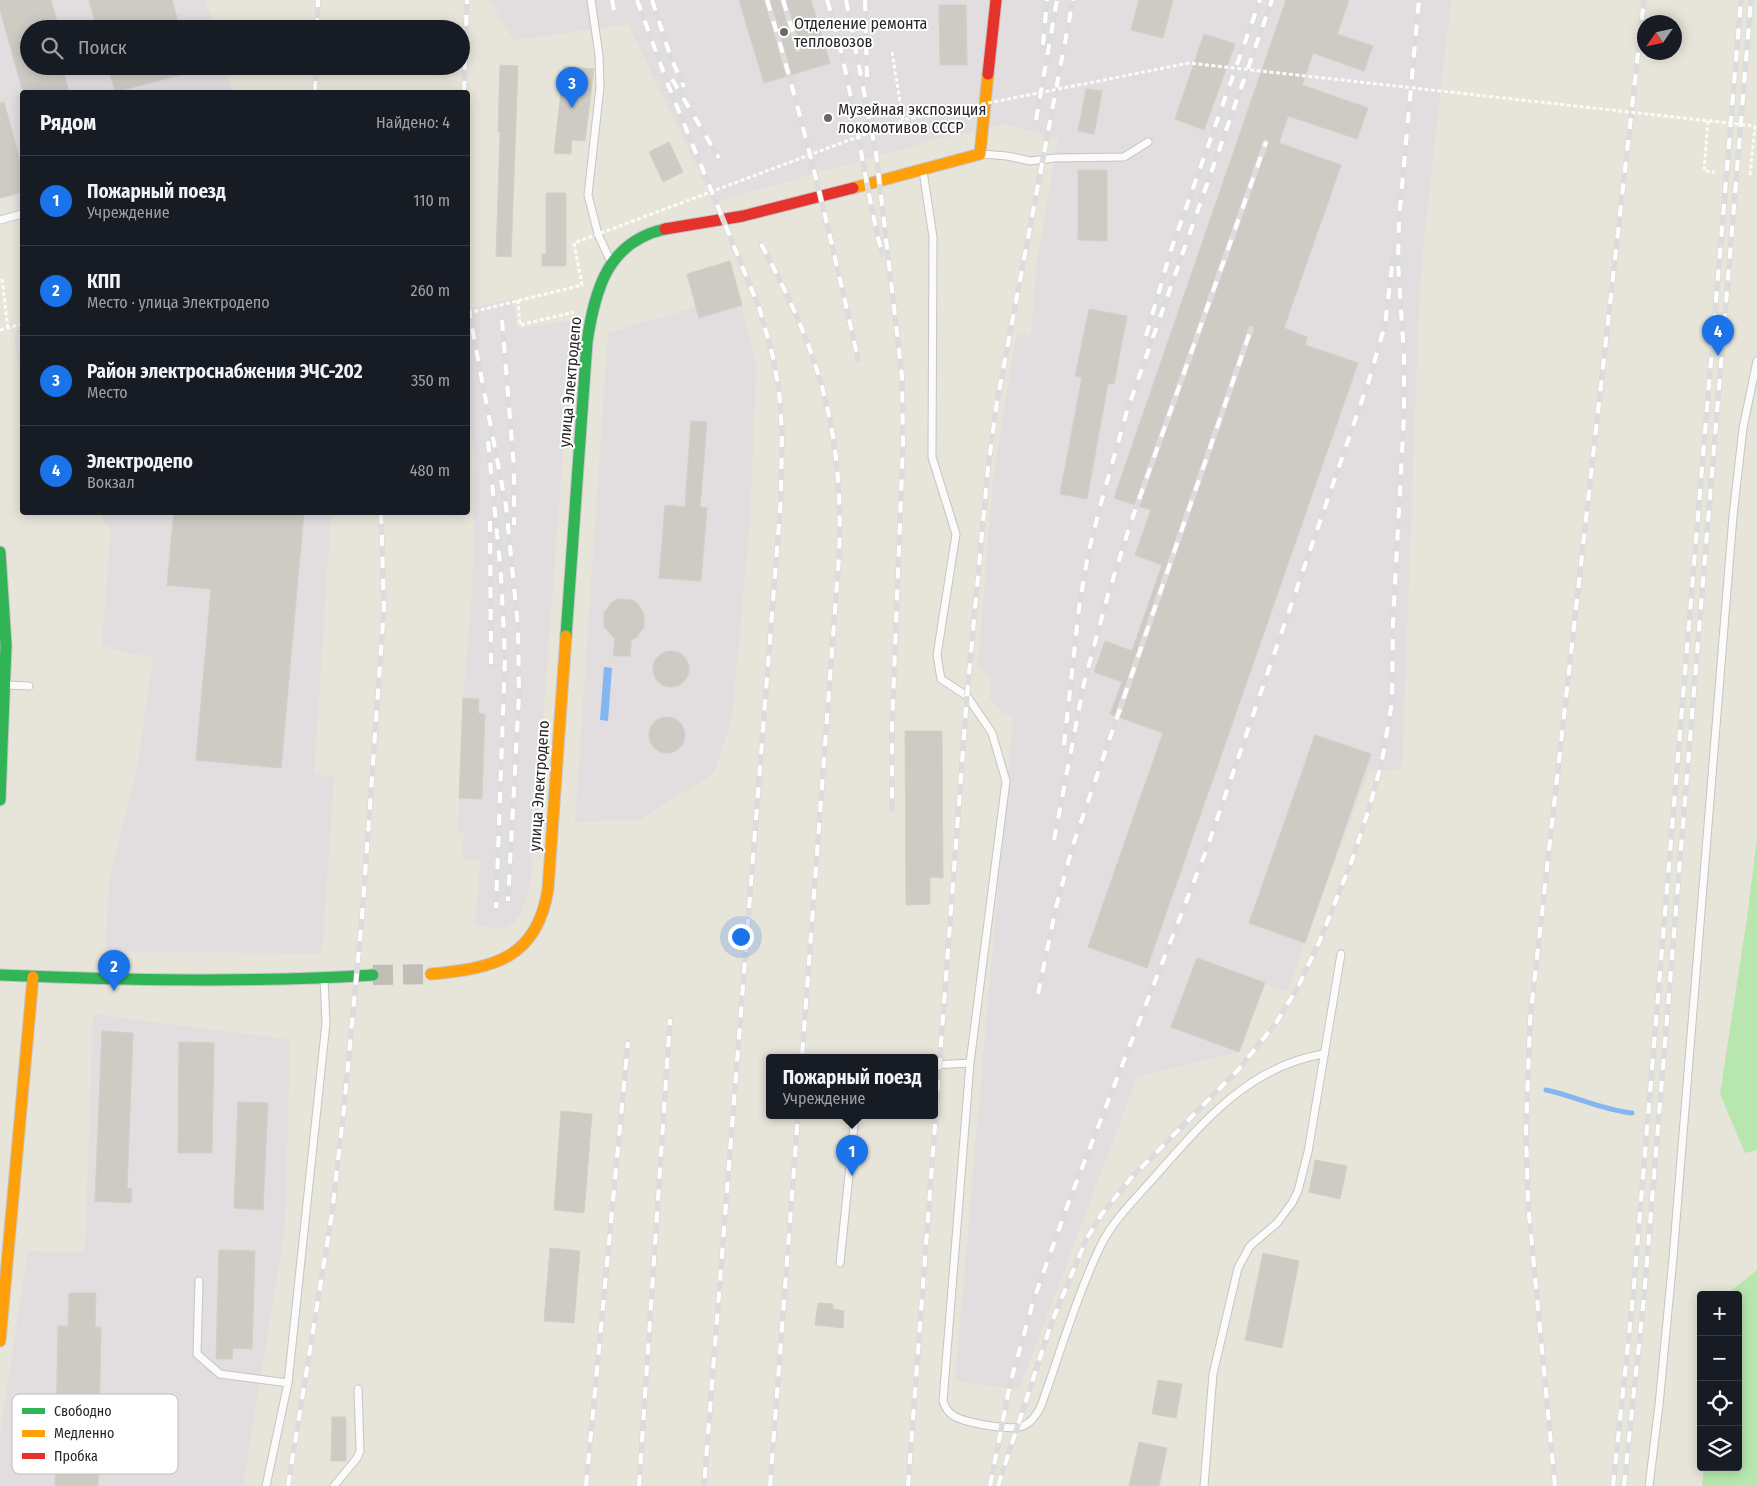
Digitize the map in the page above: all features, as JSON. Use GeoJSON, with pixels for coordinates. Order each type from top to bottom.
{"type":"FeatureCollection","features":[{"type":"Feature","properties":{"kind":"street"},"geometry":{"type":"LineString","coordinates":[[980,154],[996,0]]}},
{"type":"Feature","properties":{"kind":"street","name":"улица Электродепо"},"geometry":{"type":"LineString","coordinates":[[431,974],[494,963],[514,952],[528,941],[538,928],[544,912],[548,889],[587,342],[596,299],[611,262],[626,246],[638,239],[668,228],[722,220],[923,171],[980,154]]}},
{"type":"Feature","properties":{"kind":"street"},"geometry":{"type":"LineString","coordinates":[[0,552],[4,576],[3,658],[5,684],[0,800]]}},
{"type":"Feature","properties":{"kind":"street"},"geometry":{"type":"LineString","coordinates":[[0,975],[105,979],[324,978],[373,975]]}},
{"type":"Feature","properties":{"kind":"street"},"geometry":{"type":"LineString","coordinates":[[0,1341],[33,977]]}},
{"type":"Feature","properties":{"kind":"lane"},"geometry":{"type":"LineString","coordinates":[[591,0],[599,55],[600,87],[588,195],[598,234],[611,262]]}},
{"type":"Feature","properties":{"kind":"lane"},"geometry":{"type":"LineString","coordinates":[[980,154],[1007,156],[1030,161],[1055,158],[1124,157],[1148,142]]}},
{"type":"Feature","properties":{"kind":"lane"},"geometry":{"type":"LineString","coordinates":[[923,171],[933,238],[932,457],[956,534],[937,655],[941,679],[967,696],[992,733],[1006,781],[970,1064],[943,1401],[945,1408],[955,1416],[982,1423],[1016,1427],[1030,1421],[1041,1406],[1101,1245],[1126,1210],[1192,1135],[1230,1097],[1272,1069],[1303,1057],[1323,1054]]}},
{"type":"Feature","properties":{"kind":"lane"},"geometry":{"type":"LineString","coordinates":[[0,220],[20,215]]}},
{"type":"Feature","properties":{"kind":"lane"},"geometry":{"type":"LineString","coordinates":[[1649,1486],[1660,1405],[1673,1258],[1733,516],[1743,428],[1757,361]]}},
{"type":"Feature","properties":{"kind":"lane"},"geometry":{"type":"LineString","coordinates":[[5,684],[29,686]]}},
{"type":"Feature","properties":{"kind":"lane"},"geometry":{"type":"LineString","coordinates":[[1204,1486],[1213,1374],[1238,1268],[1250,1246],[1281,1218],[1292,1204],[1298,1191],[1308,1152],[1341,954]]}},
{"type":"Feature","properties":{"kind":"lane"},"geometry":{"type":"LineString","coordinates":[[266,1486],[288,1383],[326,1023],[324,978]]}},
{"type":"Feature","properties":{"kind":"lane"},"geometry":{"type":"LineString","coordinates":[[938,1065],[970,1064]]}},
{"type":"Feature","properties":{"kind":"lane"},"geometry":{"type":"LineString","coordinates":[[840,1262],[855,1119]]}},
{"type":"Feature","properties":{"kind":"lane"},"geometry":{"type":"LineString","coordinates":[[199,1281],[197,1354],[220,1374],[288,1383]]}},
{"type":"Feature","properties":{"kind":"lane"},"geometry":{"type":"LineString","coordinates":[[334,1486],[357,1458],[360,1451],[358,1389]]}},
{"type":"Feature","properties":{"kind":"path"},"geometry":{"type":"LineString","coordinates":[[892,52],[902,120]]}},
{"type":"Feature","properties":{"kind":"path"},"geometry":{"type":"LineString","coordinates":[[470,312],[582,286],[574,243],[902,120],[1189,63],[1755,126],[1750,175]]}},
{"type":"Feature","properties":{"kind":"path"},"geometry":{"type":"LineString","coordinates":[[1708,121],[1704,171],[1715,172]]}},
{"type":"Feature","properties":{"kind":"path"},"geometry":{"type":"LineString","coordinates":[[2,278],[8,329]]}},
{"type":"Feature","properties":{"kind":"path"},"geometry":{"type":"LineString","coordinates":[[518,300],[520,325],[575,312]]}},
{"type":"Feature","properties":{"kind":"path"},"geometry":{"type":"LineString","coordinates":[[0,330],[20,325]]}},
{"type":"Feature","properties":{"kind":"shaded area"},"geometry":{"type":"Polygon","coordinates":[[[0,0],[205,0],[211,20],[20,20],[20,75],[228,75],[232,90],[20,90],[20,223],[15,197],[0,198],[0,0]]]}},
{"type":"Feature","properties":{"kind":"shaded area"},"geometry":{"type":"Polygon","coordinates":[[[489,0],[1451,0],[1425,228],[1419,304],[1402,770],[1369,771],[1287,991],[1265,983],[1239,1052],[1137,1077],[1019,1390],[955,1381],[1013,716],[1002,712],[990,698],[991,680],[978,664],[993,480],[1015,341],[1020,334],[1031,335],[1037,262],[1058,139],[1005,124],[934,140],[714,202],[628,24],[514,40],[489,0]]]}},
{"type":"Feature","properties":{"kind":"shaded area"},"geometry":{"type":"Polygon","coordinates":[[[513,299],[517,329],[573,320],[530,888],[520,915],[514,923],[504,928],[475,926],[480,861],[462,858],[464,832],[458,832],[463,698],[471,610],[474,536],[475,460],[470,430],[470,309],[513,299]]]}},
{"type":"Feature","properties":{"kind":"shaded area"},"geometry":{"type":"Polygon","coordinates":[[[742,305],[756,367],[750,519],[732,718],[714,773],[641,819],[575,822],[608,333],[696,307],[700,318],[742,305]]]}},
{"type":"Feature","properties":{"kind":"shaded area"},"geometry":{"type":"Polygon","coordinates":[[[20,324],[20,372],[14,340],[20,324]]]}},
{"type":"Feature","properties":{"kind":"shaded area"},"geometry":{"type":"Polygon","coordinates":[[[102,515],[331,515],[314,774],[334,777],[322,953],[105,952],[110,875],[138,764],[153,657],[126,653],[102,645],[111,528],[103,522],[102,515]]]}},
{"type":"Feature","properties":{"kind":"shaded area"},"geometry":{"type":"Polygon","coordinates":[[[93,1014],[290,1040],[285,1225],[243,1486],[0,1486],[0,1434],[28,1251],[85,1252],[93,1014]]]}},
{"type":"Feature","properties":{"kind":"green space"},"geometry":{"type":"Polygon","coordinates":[[[1757,839],[1757,1150],[1745,1153],[1720,1094],[1757,839]]]}},
{"type":"Feature","properties":{"kind":"green space"},"geometry":{"type":"Polygon","coordinates":[[[1757,1270],[1757,1486],[1702,1486],[1704,1471],[1742,1471],[1742,1291],[1731,1291],[1757,1270]]]}},
{"type":"Feature","properties":{"kind":"water"},"geometry":{"type":"Polygon","coordinates":[[[604,667],[612,668],[608,721],[600,720],[604,667]]]}},
{"type":"Feature","properties":{"kind":"building"},"geometry":{"type":"Polygon","coordinates":[[[0,0],[51,0],[57,20],[20,20],[20,75],[64,75],[68,90],[22,90],[0,10],[0,0]]]}},
{"type":"Feature","properties":{"kind":"building"},"geometry":{"type":"Polygon","coordinates":[[[89,0],[172,0],[178,20],[95,20],[89,0]]]}},
{"type":"Feature","properties":{"kind":"building","name":"Отделение ремонта тепловозов"},"geometry":{"type":"Polygon","coordinates":[[[739,0],[811,0],[830,63],[764,83],[739,0]]]}},
{"type":"Feature","properties":{"kind":"building"},"geometry":{"type":"Polygon","coordinates":[[[1139,0],[1173,0],[1163,38],[1131,30],[1139,0]]]}},
{"type":"Feature","properties":{"kind":"building"},"geometry":{"type":"Polygon","coordinates":[[[1286,0],[1349,0],[1337,34],[1373,46],[1364,71],[1313,53],[1302,85],[1368,108],[1357,139],[1288,116],[1279,143],[1341,165],[1284,328],[1307,337],[1305,345],[1358,363],[1147,968],[1088,947],[1163,733],[1110,714],[1122,682],[1094,672],[1105,641],[1132,651],[1162,565],[1135,555],[1151,510],[1114,498],[1286,0]]]}},
{"type":"Feature","properties":{"kind":"building"},"geometry":{"type":"Polygon","coordinates":[[[939,5],[966,5],[967,65],[940,65],[939,5]]]}},
{"type":"Feature","properties":{"kind":"building"},"geometry":{"type":"Polygon","coordinates":[[[1204,34],[1235,44],[1204,130],[1175,119],[1204,34]]]}},
{"type":"Feature","properties":{"kind":"building"},"geometry":{"type":"Polygon","coordinates":[[[500,65],[518,66],[511,257],[496,256],[500,65]]]}},
{"type":"Feature","properties":{"kind":"building"},"geometry":{"type":"Polygon","coordinates":[[[564,66],[594,69],[585,141],[572,140],[571,154],[554,153],[564,66]]]}},
{"type":"Feature","properties":{"kind":"building"},"geometry":{"type":"Polygon","coordinates":[[[110,75],[180,75],[123,90],[114,90],[110,75]]]}},
{"type":"Feature","properties":{"kind":"building"},"geometry":{"type":"Polygon","coordinates":[[[1086,89],[1102,91],[1094,134],[1078,131],[1086,89]]]}},
{"type":"Feature","properties":{"kind":"building"},"geometry":{"type":"Polygon","coordinates":[[[4,102],[20,161],[20,193],[0,198],[0,103],[4,102]]]}},
{"type":"Feature","properties":{"kind":"building"},"geometry":{"type":"Polygon","coordinates":[[[669,142],[683,172],[663,182],[649,152],[669,142]]]}},
{"type":"Feature","properties":{"kind":"building"},"geometry":{"type":"Polygon","coordinates":[[[1078,170],[1107,170],[1107,241],[1078,240],[1078,170]]]}},
{"type":"Feature","properties":{"kind":"building"},"geometry":{"type":"Polygon","coordinates":[[[546,193],[566,193],[566,266],[542,266],[542,254],[546,254],[546,193]]]}},
{"type":"Feature","properties":{"kind":"building"},"geometry":{"type":"Polygon","coordinates":[[[730,261],[742,305],[699,318],[687,274],[730,261]]]}},
{"type":"Feature","properties":{"kind":"building"},"geometry":{"type":"Polygon","coordinates":[[[1089,309],[1127,316],[1114,384],[1108,383],[1087,499],[1060,494],[1082,377],[1075,376],[1089,309]]]}},
{"type":"Feature","properties":{"kind":"building"},"geometry":{"type":"Polygon","coordinates":[[[691,421],[707,422],[700,507],[707,508],[701,581],[659,578],[665,505],[685,507],[691,421]]]}},
{"type":"Feature","properties":{"kind":"building"},"geometry":{"type":"Polygon","coordinates":[[[174,515],[304,515],[281,768],[196,760],[211,589],[167,585],[174,515]]]}},
{"type":"Feature","properties":{"kind":"building"},"geometry":{"type":"Polygon","coordinates":[[[618,599],[632,600],[638,604],[644,614],[644,627],[637,637],[631,640],[630,656],[613,656],[615,639],[604,627],[604,613],[612,602],[618,599]]]}},
{"type":"Feature","properties":{"kind":"building"},"geometry":{"type":"Polygon","coordinates":[[[671,651],[684,656],[689,669],[684,682],[671,687],[658,682],[653,669],[658,656],[671,651]]]}},
{"type":"Feature","properties":{"kind":"building"},"geometry":{"type":"Polygon","coordinates":[[[463,698],[479,699],[478,713],[485,714],[482,799],[459,798],[463,698]]]}},
{"type":"Feature","properties":{"kind":"building"},"geometry":{"type":"Polygon","coordinates":[[[667,717],[680,722],[685,735],[680,748],[667,753],[654,748],[649,735],[654,722],[667,717]]]}},
{"type":"Feature","properties":{"kind":"building"},"geometry":{"type":"Polygon","coordinates":[[[905,731],[942,731],[943,878],[930,877],[930,904],[906,905],[905,731]]]}},
{"type":"Feature","properties":{"kind":"building"},"geometry":{"type":"Polygon","coordinates":[[[1315,735],[1371,754],[1305,943],[1249,923],[1315,735]]]}},
{"type":"Feature","properties":{"kind":"building"},"geometry":{"type":"Polygon","coordinates":[[[1197,958],[1265,983],[1239,1052],[1171,1027],[1197,958]]]}},
{"type":"Feature","properties":{"kind":"building"},"geometry":{"type":"Polygon","coordinates":[[[102,1031],[133,1033],[127,1188],[132,1189],[131,1203],[95,1201],[102,1031]]]}},
{"type":"Feature","properties":{"kind":"building"},"geometry":{"type":"Polygon","coordinates":[[[179,1042],[214,1043],[212,1153],[178,1153],[179,1042]]]}},
{"type":"Feature","properties":{"kind":"building"},"geometry":{"type":"Polygon","coordinates":[[[238,1102],[268,1103],[263,1210],[234,1208],[238,1102]]]}},
{"type":"Feature","properties":{"kind":"building"},"geometry":{"type":"Polygon","coordinates":[[[561,1111],[592,1114],[584,1213],[554,1210],[561,1111]]]}},
{"type":"Feature","properties":{"kind":"building"},"geometry":{"type":"Polygon","coordinates":[[[1315,1160],[1347,1166],[1340,1199],[1309,1192],[1315,1160]]]}},
{"type":"Feature","properties":{"kind":"building"},"geometry":{"type":"Polygon","coordinates":[[[550,1248],[580,1251],[574,1323],[544,1321],[550,1248]]]}},
{"type":"Feature","properties":{"kind":"building"},"geometry":{"type":"Polygon","coordinates":[[[219,1250],[255,1251],[252,1349],[233,1348],[232,1359],[216,1359],[219,1250]]]}},
{"type":"Feature","properties":{"kind":"building"},"geometry":{"type":"Polygon","coordinates":[[[1263,1253],[1299,1261],[1282,1348],[1245,1340],[1263,1253]]]}},
{"type":"Feature","properties":{"kind":"building"},"geometry":{"type":"Polygon","coordinates":[[[69,1293],[96,1293],[95,1327],[101,1327],[100,1394],[57,1394],[58,1326],[68,1326],[69,1293]]]}},
{"type":"Feature","properties":{"kind":"building"},"geometry":{"type":"Polygon","coordinates":[[[818,1303],[833,1304],[833,1309],[844,1311],[843,1328],[815,1325],[818,1303]]]}},
{"type":"Feature","properties":{"kind":"building"},"geometry":{"type":"Polygon","coordinates":[[[1158,1380],[1182,1384],[1176,1418],[1152,1414],[1158,1380]]]}},
{"type":"Feature","properties":{"kind":"building"},"geometry":{"type":"Polygon","coordinates":[[[332,1417],[346,1417],[346,1461],[331,1461],[332,1417]]]}},
{"type":"Feature","properties":{"kind":"building"},"geometry":{"type":"Polygon","coordinates":[[[1139,1442],[1167,1448],[1159,1486],[1129,1486],[1139,1442]]]}},
{"type":"Feature","properties":{"kind":"building"},"geometry":{"type":"Polygon","coordinates":[[[55,1474],[98,1474],[98,1486],[55,1486],[55,1474]]]}},
{"type":"Feature","properties":{"kind":"waterway"},"geometry":{"type":"LineString","coordinates":[[1546,1090],[1610,1109],[1632,1113]]}},
{"type":"Feature","properties":{"kind":"tunnel"},"geometry":{"type":"LineString","coordinates":[[373,975],[431,974]]}},
{"type":"Feature","properties":{"kind":"railway"},"geometry":{"type":"LineString","coordinates":[[317,20],[318,0]]}},
{"type":"Feature","properties":{"kind":"railway"},"geometry":{"type":"LineString","coordinates":[[466,20],[467,0]]}},
{"type":"Feature","properties":{"kind":"railway"},"geometry":{"type":"LineString","coordinates":[[612,0],[614,10]]}},
{"type":"Feature","properties":{"kind":"railway"},"geometry":{"type":"LineString","coordinates":[[637,0],[669,87],[760,310],[773,357],[779,391],[782,430],[781,498],[704,1486]]}},
{"type":"Feature","properties":{"kind":"railway"},"geometry":{"type":"LineString","coordinates":[[652,0],[671,58],[684,87]]}},
{"type":"Feature","properties":{"kind":"railway"},"geometry":{"type":"LineString","coordinates":[[767,0],[816,178],[858,359]]}},
{"type":"Feature","properties":{"kind":"railway"},"geometry":{"type":"LineString","coordinates":[[783,0],[798,49]]}},
{"type":"Feature","properties":{"kind":"railway"},"geometry":{"type":"LineString","coordinates":[[827,0],[844,63],[882,254]]}},
{"type":"Feature","properties":{"kind":"railway"},"geometry":{"type":"LineString","coordinates":[[846,0],[876,153],[902,376],[903,444],[892,727],[892,809]]}},
{"type":"Feature","properties":{"kind":"railway"},"geometry":{"type":"LineString","coordinates":[[865,0],[867,77]]}},
{"type":"Feature","properties":{"kind":"railway"},"geometry":{"type":"LineString","coordinates":[[1043,45],[1047,0]]}},
{"type":"Feature","properties":{"kind":"railway"},"geometry":{"type":"LineString","coordinates":[[1036,120],[1057,0]]}},
{"type":"Feature","properties":{"kind":"railway"},"geometry":{"type":"LineString","coordinates":[[938,1084],[967,696],[988,468],[997,402],[1073,0]]}},
{"type":"Feature","properties":{"kind":"railway"},"geometry":{"type":"LineString","coordinates":[[1146,336],[1171,250],[1260,0]]}},
{"type":"Feature","properties":{"kind":"railway"},"geometry":{"type":"LineString","coordinates":[[1064,745],[1079,608],[1088,554],[1101,503],[1127,411],[1272,0]]}},
{"type":"Feature","properties":{"kind":"railway"},"geometry":{"type":"LineString","coordinates":[[998,1486],[1051,1324],[1086,1240],[1101,1215],[1131,1178],[1238,1070],[1276,1023],[1298,987],[1320,940],[1351,863],[1369,809],[1382,761],[1392,702],[1393,623],[1404,415],[1404,357],[1398,263],[1399,219],[1419,0]]}},
{"type":"Feature","properties":{"kind":"railway"},"geometry":{"type":"LineString","coordinates":[[1555,1486],[1528,1203],[1526,1132],[1530,1020],[1644,0]]}},
{"type":"Feature","properties":{"kind":"railway"},"geometry":{"type":"LineString","coordinates":[[1613,1486],[1633,1297],[1741,0]]}},
{"type":"Feature","properties":{"kind":"railway"},"geometry":{"type":"LineString","coordinates":[[1624,1486],[1644,1297],[1751,0]]}},
{"type":"Feature","properties":{"kind":"railway"},"geometry":{"type":"LineString","coordinates":[[315,90],[316,75]]}},
{"type":"Feature","properties":{"kind":"railway"},"geometry":{"type":"LineString","coordinates":[[464,90],[465,75]]}},
{"type":"Feature","properties":{"kind":"railway"},"geometry":{"type":"LineString","coordinates":[[672,79],[719,158]]}},
{"type":"Feature","properties":{"kind":"railway"},"geometry":{"type":"LineString","coordinates":[[1054,840],[1084,683],[1108,595],[1131,522],[1266,142]]}},
{"type":"Feature","properties":{"kind":"railway"},"geometry":{"type":"LineString","coordinates":[[761,244],[799,321],[824,394],[832,432],[840,511],[839,556],[802,1054]]}},
{"type":"Feature","properties":{"kind":"railway"},"geometry":{"type":"LineString","coordinates":[[990,1486],[1010,1384],[1033,1302],[1069,1201],[1206,851],[1369,380],[1385,325],[1393,258]]}},
{"type":"Feature","properties":{"kind":"railway"},"geometry":{"type":"LineString","coordinates":[[470,317],[506,506],[518,627],[519,694],[508,901]]}},
{"type":"Feature","properties":{"kind":"railway"},"geometry":{"type":"LineString","coordinates":[[502,320],[514,468],[514,525]]}},
{"type":"Feature","properties":{"kind":"railway"},"geometry":{"type":"LineString","coordinates":[[1038,994],[1056,907],[1073,845],[1251,329]]}},
{"type":"Feature","properties":{"kind":"railway"},"geometry":{"type":"LineString","coordinates":[[488,441],[501,575],[505,657],[496,908]]}},
{"type":"Feature","properties":{"kind":"railway"},"geometry":{"type":"LineString","coordinates":[[288,1486],[332,1213],[344,1108],[362,917],[384,608],[381,515]]}},
{"type":"Feature","properties":{"kind":"railway"},"geometry":{"type":"LineString","coordinates":[[490,521],[491,666]]}},
{"type":"Feature","properties":{"kind":"railway"},"geometry":{"type":"LineString","coordinates":[[639,1486],[670,1019]]}},
{"type":"Feature","properties":{"kind":"railway"},"geometry":{"type":"LineString","coordinates":[[586,1486],[628,1042]]}},
{"type":"Feature","properties":{"kind":"railway"},"geometry":{"type":"LineString","coordinates":[[770,1486],[798,1119]]}},
{"type":"Feature","properties":{"kind":"railway"},"geometry":{"type":"LineString","coordinates":[[908,1486],[935,1119]]}},
{"type":"Feature","properties":{"kind":"traffic: fast"},"geometry":{"type":"LineString","coordinates":[[566,636],[587,342],[594,304],[607,271],[617,257],[629,245],[645,235],[665,229]]}},
{"type":"Feature","properties":{"kind":"traffic: fast"},"geometry":{"type":"LineString","coordinates":[[0,552],[6,645],[0,800]]}},
{"type":"Feature","properties":{"kind":"traffic: fast"},"geometry":{"type":"LineString","coordinates":[[0,975],[186,980],[326,978],[373,975]]}},
{"type":"Feature","properties":{"kind":"traffic: slow"},"geometry":{"type":"LineString","coordinates":[[853,188],[980,154],[988,74]]}},
{"type":"Feature","properties":{"kind":"traffic: slow"},"geometry":{"type":"LineString","coordinates":[[431,974],[474,968],[509,956],[523,945],[534,931],[542,913],[548,889],[566,636]]}},
{"type":"Feature","properties":{"kind":"traffic: slow"},"geometry":{"type":"LineString","coordinates":[[0,1341],[33,977]]}},
{"type":"Feature","properties":{"kind":"traffic: jam"},"geometry":{"type":"LineString","coordinates":[[988,74],[996,0]]}},
{"type":"Feature","properties":{"kind":"traffic: jam"},"geometry":{"type":"LineString","coordinates":[[665,229],[743,216],[853,188]]}},
{"type":"Feature","properties":{"kind":"place","name":"Отделение ремонта тепловозов"},"geometry":{"type":"Point","coordinates":[784,32]}},
{"type":"Feature","properties":{"kind":"place","name":"Район электроснабжения ЭЧС-202"},"geometry":{"type":"Point","coordinates":[572,108]}},
{"type":"Feature","properties":{"kind":"place","name":"Музейная экспозиция локомотивов СССР"},"geometry":{"type":"Point","coordinates":[828,118]}},
{"type":"Feature","properties":{"kind":"place","name":"Электродепо"},"geometry":{"type":"Point","coordinates":[1718,356]}},
{"type":"Feature","properties":{"kind":"place","name":"КПП"},"geometry":{"type":"Point","coordinates":[114,991]}},
{"type":"Feature","properties":{"kind":"place","name":"Пожарный поезд"},"geometry":{"type":"Point","coordinates":[852,1176]}}]}
